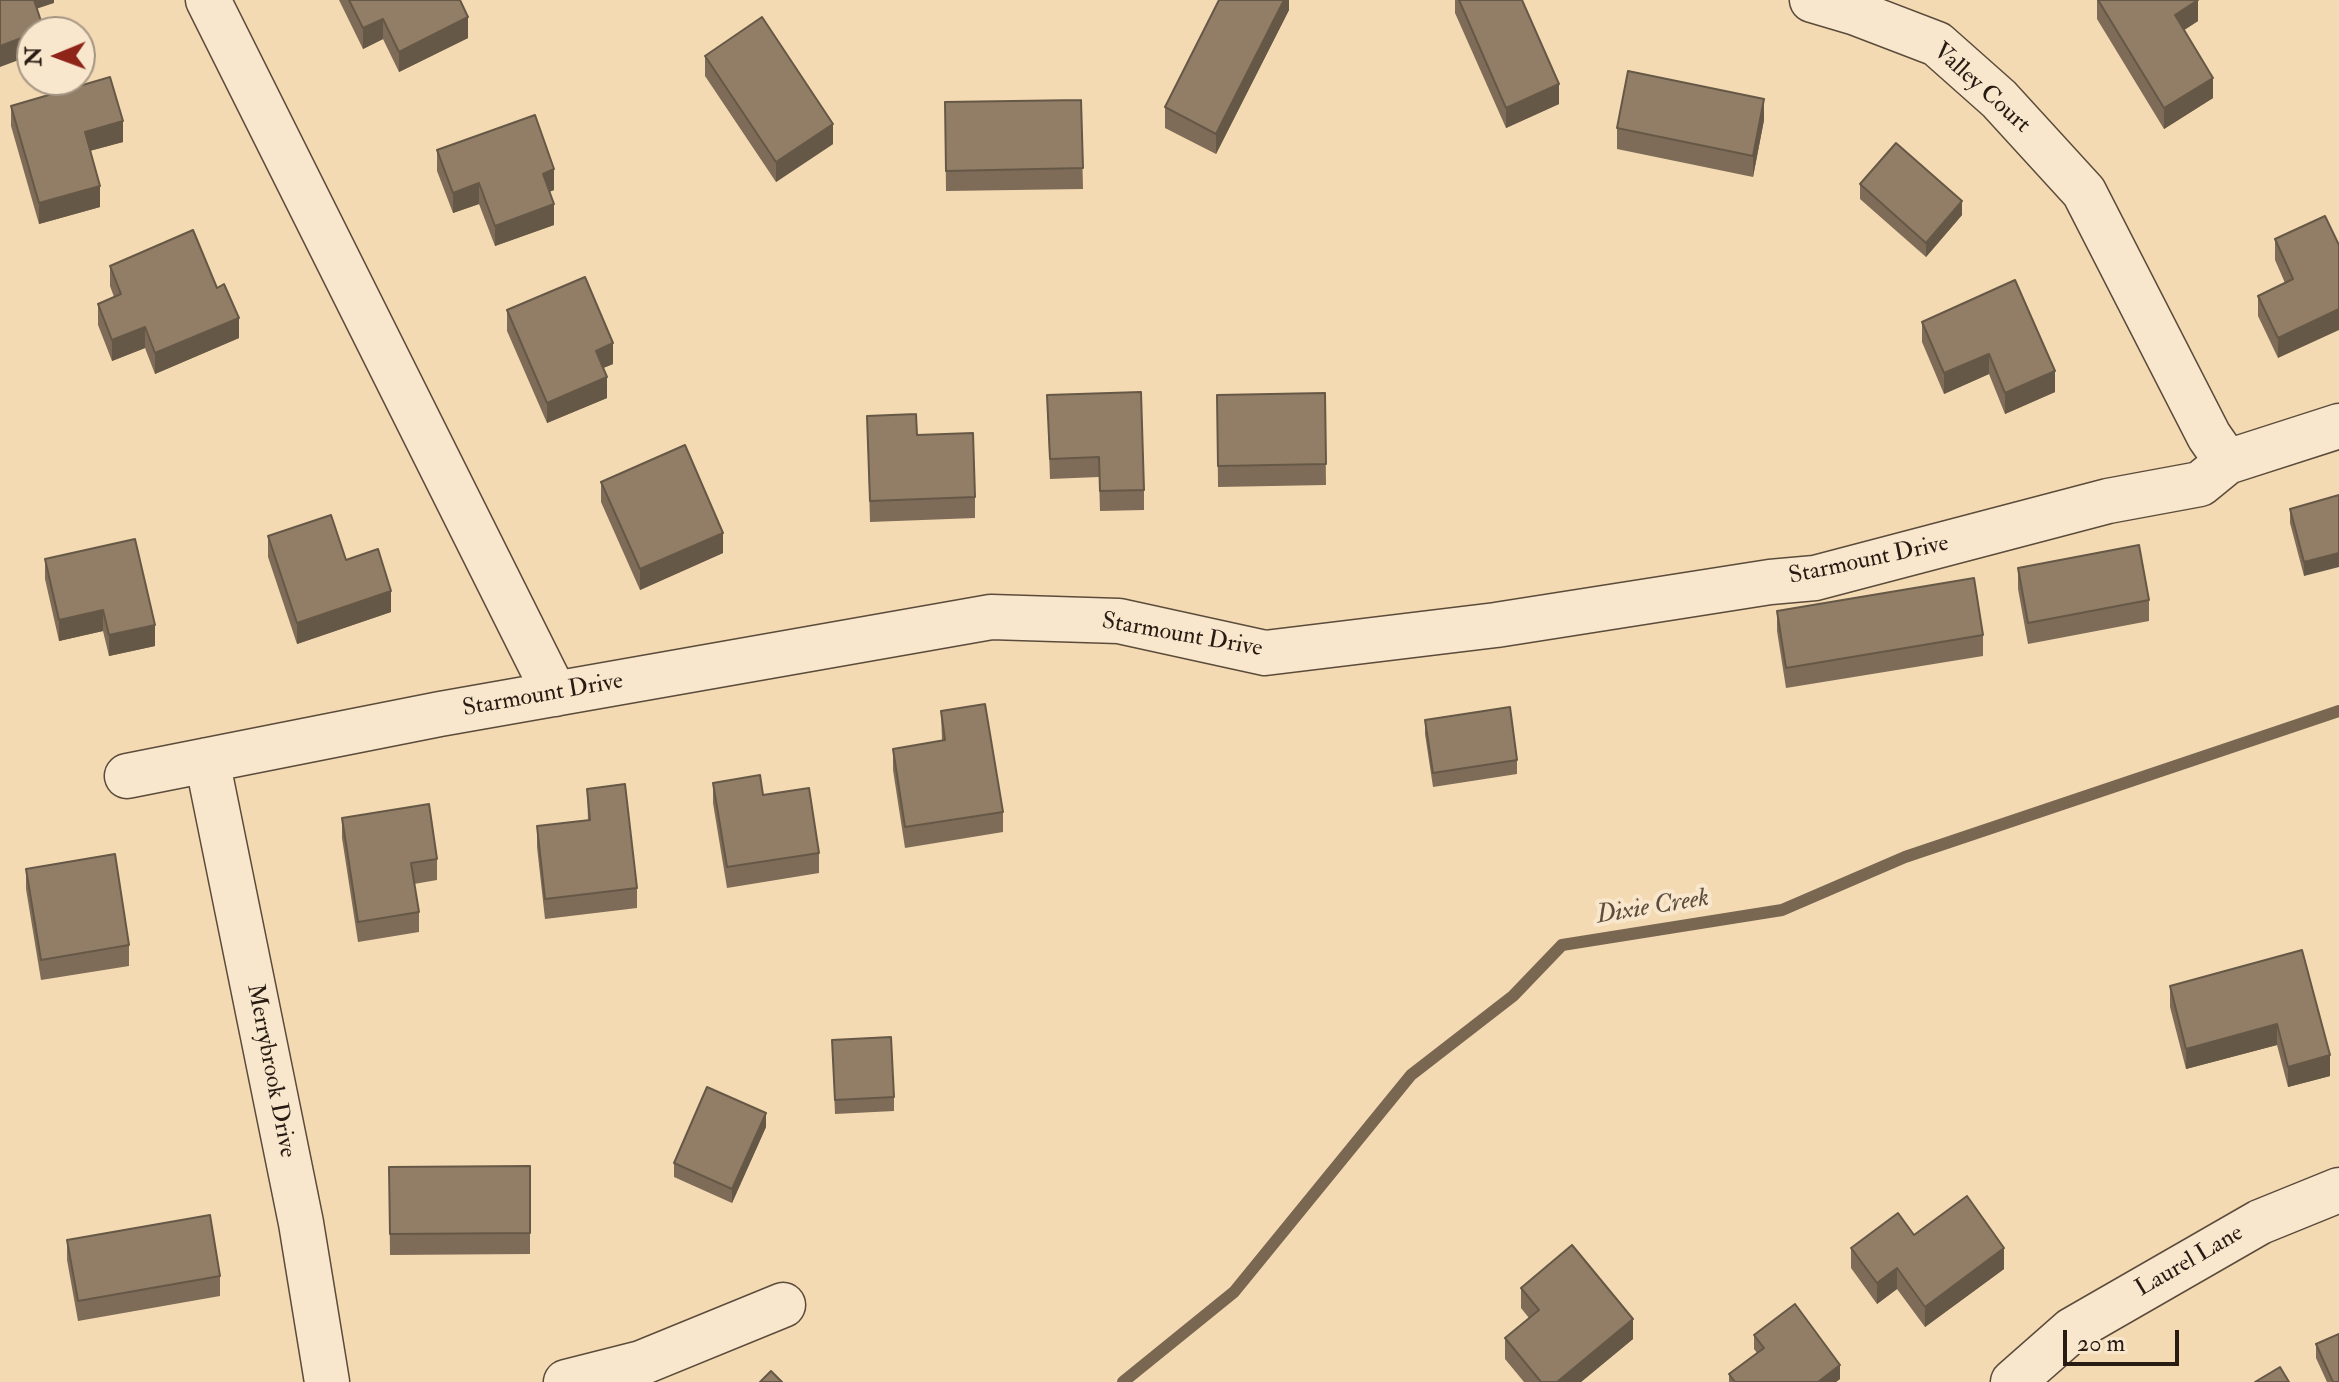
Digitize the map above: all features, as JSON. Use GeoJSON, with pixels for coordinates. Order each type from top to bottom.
{"type":"FeatureCollection","features":[{"type":"Feature","properties":{"kind":"street"},"geometry":{"type":"LineString","coordinates":[[208,0],[555,694]]}},
{"type":"Feature","properties":{"kind":"street","name":"Valley Court"},"geometry":{"type":"LineString","coordinates":[[1812,0],[1937,44],[1999,99],[2084,192],[2209,436],[2227,462]]}},
{"type":"Feature","properties":{"kind":"street","name":"Starmount Drive"},"geometry":{"type":"LineString","coordinates":[[127,776],[440,714],[991,617],[1119,621],[1265,653],[1496,625],[1770,582],[1815,578],[2108,501],[2200,484],[2227,462],[2339,426]]}},
{"type":"Feature","properties":{"kind":"street","name":"Merrybrook Drive"},"geometry":{"type":"LineString","coordinates":[[207,760],[301,1223],[327,1382]]}},
{"type":"Feature","properties":{"kind":"street","name":"Laurel Lane"},"geometry":{"type":"LineString","coordinates":[[2013,1382],[2072,1330],[2260,1222],[2339,1190]]}},
{"type":"Feature","properties":{"kind":"street"},"geometry":{"type":"LineString","coordinates":[[566,1382],[641,1363],[783,1305]]}},
{"type":"Feature","properties":{"kind":"building"},"geometry":{"type":"Polygon","coordinates":[[[0,0],[34,0],[39,16],[16,16],[16,40],[0,46],[0,0]]]}},
{"type":"Feature","properties":{"kind":"building"},"geometry":{"type":"Polygon","coordinates":[[[349,0],[460,0],[468,17],[399,52],[383,19],[363,28],[349,0]]]}},
{"type":"Feature","properties":{"kind":"building"},"geometry":{"type":"Polygon","coordinates":[[[1219,0],[1284,0],[1216,134],[1165,107],[1219,0]]]}},
{"type":"Feature","properties":{"kind":"building"},"geometry":{"type":"Polygon","coordinates":[[[1459,0],[1522,0],[1559,84],[1506,108],[1459,0]]]}},
{"type":"Feature","properties":{"kind":"building"},"geometry":{"type":"Polygon","coordinates":[[[2098,0],[2198,0],[2175,15],[2213,78],[2164,108],[2098,0]]]}},
{"type":"Feature","properties":{"kind":"building"},"geometry":{"type":"Polygon","coordinates":[[[762,17],[833,124],[776,162],[705,56],[762,17]]]}},
{"type":"Feature","properties":{"kind":"building"},"geometry":{"type":"Polygon","coordinates":[[[1628,71],[1764,99],[1753,156],[1617,128],[1628,71]]]}},
{"type":"Feature","properties":{"kind":"building"},"geometry":{"type":"Polygon","coordinates":[[[110,77],[123,121],[85,132],[100,186],[39,203],[11,106],[45,96],[96,96],[96,81],[110,77]]]}},
{"type":"Feature","properties":{"kind":"building"},"geometry":{"type":"Polygon","coordinates":[[[1081,100],[1083,168],[946,171],[945,102],[1081,100]]]}},
{"type":"Feature","properties":{"kind":"building"},"geometry":{"type":"Polygon","coordinates":[[[535,115],[554,169],[543,174],[554,204],[495,226],[479,183],[453,193],[437,150],[535,115]]]}},
{"type":"Feature","properties":{"kind":"building"},"geometry":{"type":"Polygon","coordinates":[[[1896,143],[1962,201],[1926,243],[1860,184],[1896,143]]]}},
{"type":"Feature","properties":{"kind":"building"},"geometry":{"type":"Polygon","coordinates":[[[2325,216],[2339,245],[2339,309],[2278,338],[2258,296],[2293,279],[2275,239],[2325,216]]]}},
{"type":"Feature","properties":{"kind":"building"},"geometry":{"type":"Polygon","coordinates":[[[193,230],[217,288],[224,284],[239,318],[155,353],[145,327],[112,340],[98,304],[121,294],[110,266],[193,230]]]}},
{"type":"Feature","properties":{"kind":"building"},"geometry":{"type":"Polygon","coordinates":[[[585,277],[613,343],[596,351],[607,377],[547,403],[507,310],[585,277]]]}},
{"type":"Feature","properties":{"kind":"building"},"geometry":{"type":"Polygon","coordinates":[[[2015,280],[2055,371],[2005,393],[1989,354],[1944,373],[1922,322],[2015,280]]]}},
{"type":"Feature","properties":{"kind":"building"},"geometry":{"type":"Polygon","coordinates":[[[1141,392],[1144,490],[1100,491],[1099,457],[1050,459],[1047,395],[1141,392]]]}},
{"type":"Feature","properties":{"kind":"building"},"geometry":{"type":"Polygon","coordinates":[[[1325,393],[1326,464],[1218,466],[1217,395],[1325,393]]]}},
{"type":"Feature","properties":{"kind":"building"},"geometry":{"type":"Polygon","coordinates":[[[916,414],[917,435],[973,433],[975,497],[870,501],[867,416],[916,414]]]}},
{"type":"Feature","properties":{"kind":"building"},"geometry":{"type":"Polygon","coordinates":[[[685,445],[723,533],[640,569],[601,482],[685,445]]]}},
{"type":"Feature","properties":{"kind":"building"},"geometry":{"type":"Polygon","coordinates":[[[2339,495],[2339,553],[2304,562],[2290,509],[2339,495]]]}},
{"type":"Feature","properties":{"kind":"building"},"geometry":{"type":"Polygon","coordinates":[[[331,515],[346,560],[378,549],[391,591],[297,623],[268,536],[331,515]]]}},
{"type":"Feature","properties":{"kind":"building"},"geometry":{"type":"Polygon","coordinates":[[[135,539],[155,625],[109,635],[103,610],[59,620],[45,559],[135,539]]]}},
{"type":"Feature","properties":{"kind":"building"},"geometry":{"type":"Polygon","coordinates":[[[2139,545],[2149,600],[2028,623],[2018,568],[2139,545]]]}},
{"type":"Feature","properties":{"kind":"building"},"geometry":{"type":"Polygon","coordinates":[[[1974,578],[1983,635],[1786,668],[1777,611],[1974,578]]]}},
{"type":"Feature","properties":{"kind":"building"},"geometry":{"type":"Polygon","coordinates":[[[985,704],[1003,812],[905,827],[893,749],[945,740],[941,711],[985,704]]]}},
{"type":"Feature","properties":{"kind":"building"},"geometry":{"type":"Polygon","coordinates":[[[1510,707],[1517,760],[1433,773],[1425,720],[1510,707]]]}},
{"type":"Feature","properties":{"kind":"building"},"geometry":{"type":"Polygon","coordinates":[[[760,775],[763,795],[809,788],[819,853],[727,867],[713,783],[760,775]]]}},
{"type":"Feature","properties":{"kind":"building"},"geometry":{"type":"Polygon","coordinates":[[[625,784],[637,888],[545,899],[537,826],[590,820],[587,789],[625,784]]]}},
{"type":"Feature","properties":{"kind":"building"},"geometry":{"type":"Polygon","coordinates":[[[429,804],[437,859],[411,863],[419,912],[358,922],[342,818],[429,804]]]}},
{"type":"Feature","properties":{"kind":"building"},"geometry":{"type":"Polygon","coordinates":[[[115,854],[129,945],[41,960],[26,869],[115,854]]]}},
{"type":"Feature","properties":{"kind":"building"},"geometry":{"type":"Polygon","coordinates":[[[2302,950],[2330,1055],[2288,1067],[2277,1024],[2186,1049],[2170,986],[2302,950]]]}},
{"type":"Feature","properties":{"kind":"building"},"geometry":{"type":"Polygon","coordinates":[[[891,1037],[894,1097],[835,1100],[832,1040],[891,1037]]]}},
{"type":"Feature","properties":{"kind":"building"},"geometry":{"type":"Polygon","coordinates":[[[707,1087],[766,1113],[732,1189],[674,1163],[707,1087]]]}},
{"type":"Feature","properties":{"kind":"building"},"geometry":{"type":"Polygon","coordinates":[[[530,1166],[530,1233],[390,1234],[389,1167],[530,1166]]]}},
{"type":"Feature","properties":{"kind":"building"},"geometry":{"type":"Polygon","coordinates":[[[1967,1196],[2004,1248],[1925,1307],[1897,1268],[1877,1283],[1851,1248],[1898,1213],[1914,1235],[1967,1196]]]}},
{"type":"Feature","properties":{"kind":"building"},"geometry":{"type":"Polygon","coordinates":[[[210,1215],[220,1276],[78,1301],[67,1240],[210,1215]]]}},
{"type":"Feature","properties":{"kind":"building"},"geometry":{"type":"Polygon","coordinates":[[[1572,1245],[1633,1319],[1557,1382],[1541,1382],[1505,1338],[1539,1310],[1521,1288],[1572,1245]]]}},
{"type":"Feature","properties":{"kind":"building"},"geometry":{"type":"Polygon","coordinates":[[[1795,1304],[1840,1365],[1818,1382],[1735,1382],[1729,1374],[1764,1348],[1754,1335],[1795,1304]]]}},
{"type":"Feature","properties":{"kind":"building"},"geometry":{"type":"Polygon","coordinates":[[[2339,1334],[2339,1382],[2333,1382],[2316,1344],[2339,1334]]]}},
{"type":"Feature","properties":{"kind":"building"},"geometry":{"type":"Polygon","coordinates":[[[2280,1367],[2289,1382],[2255,1382],[2280,1367]]]}},
{"type":"Feature","properties":{"kind":"building"},"geometry":{"type":"Polygon","coordinates":[[[771,1371],[782,1382],[760,1382],[771,1371]]]}},
{"type":"Feature","properties":{"kind":"waterway","name":"Dixie Creek"},"geometry":{"type":"LineString","coordinates":[[1123,1382],[1234,1292],[1411,1075],[1513,996],[1562,945],[1782,910],[1905,857],[2339,711]]}}]}
